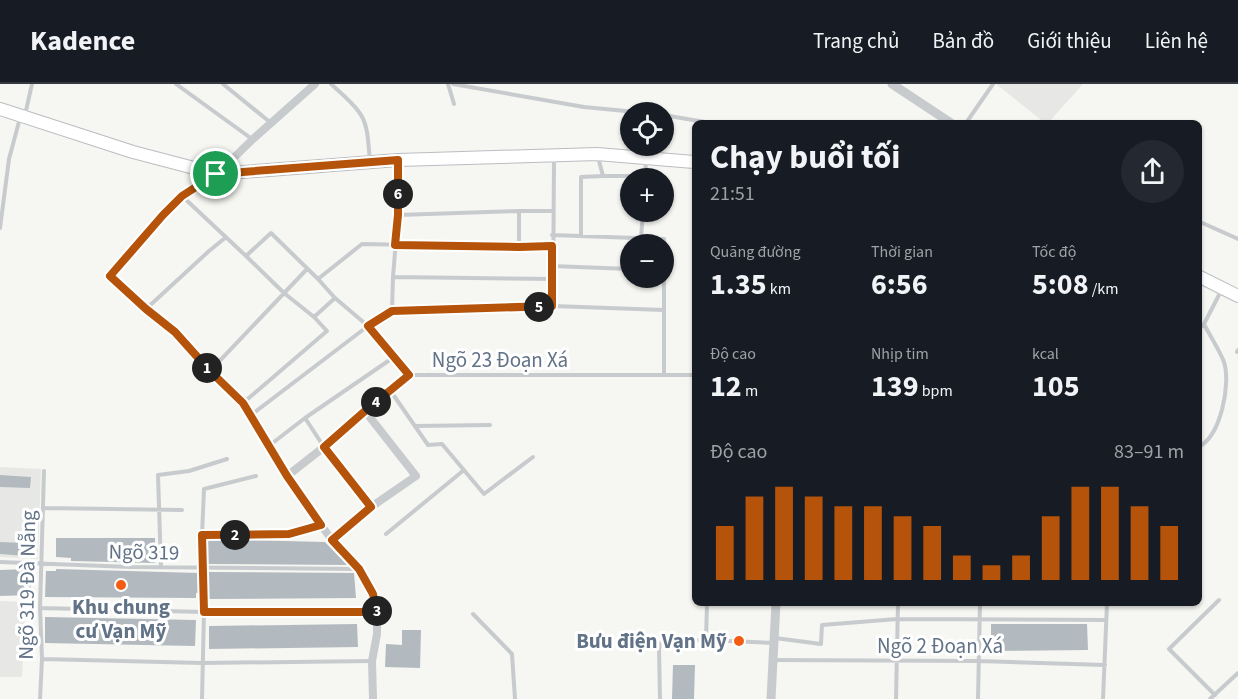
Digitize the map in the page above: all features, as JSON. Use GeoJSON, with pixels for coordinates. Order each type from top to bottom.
{"type":"FeatureCollection","features":[{"type":"Feature","properties":{"kind":"main road"},"geometry":{"type":"LineString","coordinates":[[0,109],[133,152],[216,174],[398,160],[554,155],[597,154],[692,162]]}},
{"type":"Feature","properties":{"kind":"main road"},"geometry":{"type":"LineString","coordinates":[[1202,278],[1238,296]]}},
{"type":"Feature","properties":{"kind":"street"},"geometry":{"type":"LineString","coordinates":[[315,84],[216,174],[182,196],[110,276],[175,332],[243,403],[287,476],[321,525],[359,569],[373,594],[377,612],[372,661],[373,699]]}},
{"type":"Feature","properties":{"kind":"street"},"geometry":{"type":"LineString","coordinates":[[892,84],[946,120]]}},
{"type":"Feature","properties":{"kind":"street"},"geometry":{"type":"LineString","coordinates":[[287,476],[365,411],[416,476],[371,507],[332,540]]}},
{"type":"Feature","properties":{"kind":"street"},"geometry":{"type":"LineString","coordinates":[[771,699],[776,606]]}},
{"type":"Feature","properties":{"kind":"lane"},"geometry":{"type":"LineString","coordinates":[[0,228],[9,159],[32,84]]}},
{"type":"Feature","properties":{"kind":"lane"},"geometry":{"type":"LineString","coordinates":[[176,84],[253,139]]}},
{"type":"Feature","properties":{"kind":"lane"},"geometry":{"type":"LineString","coordinates":[[223,84],[272,123]]}},
{"type":"Feature","properties":{"kind":"lane"},"geometry":{"type":"LineString","coordinates":[[332,84],[359,112],[364,121],[370,162]]}},
{"type":"Feature","properties":{"kind":"lane"},"geometry":{"type":"LineString","coordinates":[[448,84],[454,104]]}},
{"type":"Feature","properties":{"kind":"lane"},"geometry":{"type":"LineString","coordinates":[[453,84],[584,107],[620,110]]}},
{"type":"Feature","properties":{"kind":"lane"},"geometry":{"type":"LineString","coordinates":[[968,120],[993,84]]}},
{"type":"Feature","properties":{"kind":"lane"},"geometry":{"type":"LineString","coordinates":[[674,118],[692,120]]}},
{"type":"Feature","properties":{"kind":"lane"},"geometry":{"type":"LineString","coordinates":[[597,154],[603,176]]}},
{"type":"Feature","properties":{"kind":"lane"},"geometry":{"type":"LineString","coordinates":[[552,306],[554,155]]}},
{"type":"Feature","properties":{"kind":"lane"},"geometry":{"type":"LineString","coordinates":[[645,168],[646,157]]}},
{"type":"Feature","properties":{"kind":"lane"},"geometry":{"type":"LineString","coordinates":[[392,311],[398,215],[398,160]]}},
{"type":"Feature","properties":{"kind":"lane"},"geometry":{"type":"LineString","coordinates":[[581,236],[581,177],[620,176]]}},
{"type":"Feature","properties":{"kind":"lane"},"geometry":{"type":"LineString","coordinates":[[182,196],[327,331],[243,403]]}},
{"type":"Feature","properties":{"kind":"lane"},"geometry":{"type":"LineString","coordinates":[[519,211],[519,247]]}},
{"type":"Feature","properties":{"kind":"lane"},"geometry":{"type":"LineString","coordinates":[[398,215],[553,211]]}},
{"type":"Feature","properties":{"kind":"lane"},"geometry":{"type":"LineString","coordinates":[[1202,223],[1238,239]]}},
{"type":"Feature","properties":{"kind":"lane","name":"Ngõ 23 Đoạn Xá"},"geometry":{"type":"LineString","coordinates":[[246,256],[271,233],[335,298],[368,326],[409,375],[692,375]]}},
{"type":"Feature","properties":{"kind":"lane"},"geometry":{"type":"LineString","coordinates":[[552,236],[620,237]]}},
{"type":"Feature","properties":{"kind":"lane"},"geometry":{"type":"LineString","coordinates":[[146,309],[225,238]]}},
{"type":"Feature","properties":{"kind":"lane"},"geometry":{"type":"LineString","coordinates":[[318,279],[362,244],[552,246]]}},
{"type":"Feature","properties":{"kind":"lane"},"geometry":{"type":"LineString","coordinates":[[552,266],[620,269]]}},
{"type":"Feature","properties":{"kind":"lane"},"geometry":{"type":"LineString","coordinates":[[210,371],[307,269]]}},
{"type":"Feature","properties":{"kind":"lane"},"geometry":{"type":"LineString","coordinates":[[393,277],[553,279]]}},
{"type":"Feature","properties":{"kind":"lane"},"geometry":{"type":"LineString","coordinates":[[664,288],[664,375]]}},
{"type":"Feature","properties":{"kind":"lane"},"geometry":{"type":"LineString","coordinates":[[1202,445],[1208,441],[1219,420],[1225,392],[1224,361],[1203,324],[1223,288]]}},
{"type":"Feature","properties":{"kind":"lane"},"geometry":{"type":"LineString","coordinates":[[314,318],[335,298]]}},
{"type":"Feature","properties":{"kind":"lane"},"geometry":{"type":"LineString","coordinates":[[251,415],[368,326],[392,311],[552,306],[664,310]]}},
{"type":"Feature","properties":{"kind":"lane"},"geometry":{"type":"LineString","coordinates":[[269,446],[305,418],[394,357]]}},
{"type":"Feature","properties":{"kind":"lane"},"geometry":{"type":"LineString","coordinates":[[365,411],[409,375]]}},
{"type":"Feature","properties":{"kind":"lane"},"geometry":{"type":"LineString","coordinates":[[390,390],[428,445],[442,444],[484,494],[533,457]]}},
{"type":"Feature","properties":{"kind":"lane"},"geometry":{"type":"LineString","coordinates":[[305,418],[324,447],[371,507]]}},
{"type":"Feature","properties":{"kind":"lane"},"geometry":{"type":"LineString","coordinates":[[415,426],[490,425]]}},
{"type":"Feature","properties":{"kind":"lane"},"geometry":{"type":"LineString","coordinates":[[161,567],[158,475],[189,471],[227,459]]}},
{"type":"Feature","properties":{"kind":"lane"},"geometry":{"type":"LineString","coordinates":[[386,534],[464,470]]}},
{"type":"Feature","properties":{"kind":"lane","name":"Ngõ 319 Đà Nẵng"},"geometry":{"type":"LineString","coordinates":[[40,699],[44,471]]}},
{"type":"Feature","properties":{"kind":"lane"},"geometry":{"type":"LineString","coordinates":[[201,699],[204,489],[256,476]]}},
{"type":"Feature","properties":{"kind":"lane"},"geometry":{"type":"LineString","coordinates":[[43,508],[182,510]]}},
{"type":"Feature","properties":{"kind":"lane"},"geometry":{"type":"LineString","coordinates":[[202,535],[289,534],[321,525]]}},
{"type":"Feature","properties":{"kind":"lane","name":"Ngõ 319"},"geometry":{"type":"LineString","coordinates":[[0,562],[203,568],[359,569]]}},
{"type":"Feature","properties":{"kind":"lane"},"geometry":{"type":"LineString","coordinates":[[1215,695],[1169,649],[1219,600]]}},
{"type":"Feature","properties":{"kind":"lane"},"geometry":{"type":"LineString","coordinates":[[706,639],[707,606]]}},
{"type":"Feature","properties":{"kind":"lane"},"geometry":{"type":"LineString","coordinates":[[896,699],[898,606]]}},
{"type":"Feature","properties":{"kind":"lane"},"geometry":{"type":"LineString","coordinates":[[978,699],[980,606]]}},
{"type":"Feature","properties":{"kind":"lane"},"geometry":{"type":"LineString","coordinates":[[1103,699],[1107,606]]}},
{"type":"Feature","properties":{"kind":"lane"},"geometry":{"type":"LineString","coordinates":[[40,608],[204,612],[377,612]]}},
{"type":"Feature","properties":{"kind":"lane"},"geometry":{"type":"LineString","coordinates":[[472,614],[512,654],[514,699]]}},
{"type":"Feature","properties":{"kind":"lane"},"geometry":{"type":"LineString","coordinates":[[660,699],[659,649],[660,644],[664,641],[706,639],[821,644],[822,624],[897,619],[1106,620]]}},
{"type":"Feature","properties":{"kind":"lane"},"geometry":{"type":"LineString","coordinates":[[42,659],[202,663],[372,661]]}},
{"type":"Feature","properties":{"kind":"lane","name":"Ngõ 2 Đoạn Xá"},"geometry":{"type":"LineString","coordinates":[[773,660],[979,661],[1106,665]]}},
{"type":"Feature","properties":{"kind":"lane"},"geometry":{"type":"LineString","coordinates":[[1210,699],[1238,673]]}},
{"type":"Feature","properties":{"kind":"shaded area"},"geometry":{"type":"Polygon","coordinates":[[[996,84],[1083,84],[1051,120],[1041,120],[996,84]]]}},
{"type":"Feature","properties":{"kind":"shaded area"},"geometry":{"type":"Polygon","coordinates":[[[0,467],[41,469],[38,559],[0,557],[0,467]]]}},
{"type":"Feature","properties":{"kind":"shaded area"},"geometry":{"type":"Polygon","coordinates":[[[0,601],[25,602],[22,677],[0,677],[0,601]]]}},
{"type":"Feature","properties":{"kind":"building"},"geometry":{"type":"Polygon","coordinates":[[[0,475],[31,477],[30,488],[0,487],[0,475]]]}},
{"type":"Feature","properties":{"kind":"building","name":"Khu chung cư Vạn Mỹ"},"geometry":{"type":"Polygon","coordinates":[[[56,538],[155,538],[155,563],[71,561],[71,558],[56,557],[56,538]]]}},
{"type":"Feature","properties":{"kind":"building","name":"Khu chung cư Vạn Mỹ"},"geometry":{"type":"Polygon","coordinates":[[[206,539],[325,542],[347,565],[207,564],[206,539]]]}},
{"type":"Feature","properties":{"kind":"building"},"geometry":{"type":"Polygon","coordinates":[[[0,542],[26,543],[25,556],[0,554],[0,542]]]}},
{"type":"Feature","properties":{"kind":"building","name":"Khu chung cư Vạn Mỹ"},"geometry":{"type":"Polygon","coordinates":[[[30,569],[31,595],[0,596],[0,570],[30,569]]]}},
{"type":"Feature","properties":{"kind":"building","name":"Khu chung cư Vạn Mỹ"},"geometry":{"type":"Polygon","coordinates":[[[56,569],[199,573],[199,593],[196,593],[196,598],[45,597],[46,571],[56,571],[56,569]]]}},
{"type":"Feature","properties":{"kind":"building","name":"Khu chung cư Vạn Mỹ"},"geometry":{"type":"Polygon","coordinates":[[[207,572],[354,573],[356,598],[209,599],[207,572]]]}},
{"type":"Feature","properties":{"kind":"building","name":"Khu chung cư Vạn Mỹ"},"geometry":{"type":"Polygon","coordinates":[[[45,617],[196,620],[195,646],[45,643],[45,617]]]}},
{"type":"Feature","properties":{"kind":"building","name":"Khu chung cư Vạn Mỹ"},"geometry":{"type":"Polygon","coordinates":[[[357,624],[358,647],[209,649],[209,626],[357,624]]]}},
{"type":"Feature","properties":{"kind":"building"},"geometry":{"type":"Polygon","coordinates":[[[991,624],[1087,624],[1088,650],[991,651],[991,624]]]}},
{"type":"Feature","properties":{"kind":"building"},"geometry":{"type":"Polygon","coordinates":[[[402,630],[421,630],[420,668],[385,667],[386,644],[402,645],[402,630]]]}},
{"type":"Feature","properties":{"kind":"building"},"geometry":{"type":"Polygon","coordinates":[[[673,665],[695,665],[694,699],[672,699],[673,665]]]}},
{"type":"Feature","properties":{"kind":"place","name":"Khu chung cư Vạn Mỹ"},"geometry":{"type":"Point","coordinates":[121,585]}},
{"type":"Feature","properties":{"kind":"place","name":"Bưu điện Vạn Mỹ"},"geometry":{"type":"Point","coordinates":[739,641]}},
{"type":"Feature","properties":{"kind":"route"},"geometry":{"type":"LineString","coordinates":[[398,160],[398,215],[395,245],[552,246],[552,306],[392,311],[368,326],[409,375],[324,447],[371,507],[332,540],[359,569],[373,594],[377,612],[204,612],[202,535],[289,534],[321,525],[287,476],[243,403],[175,332],[110,276],[182,196],[216,174],[398,160]]}}]}
